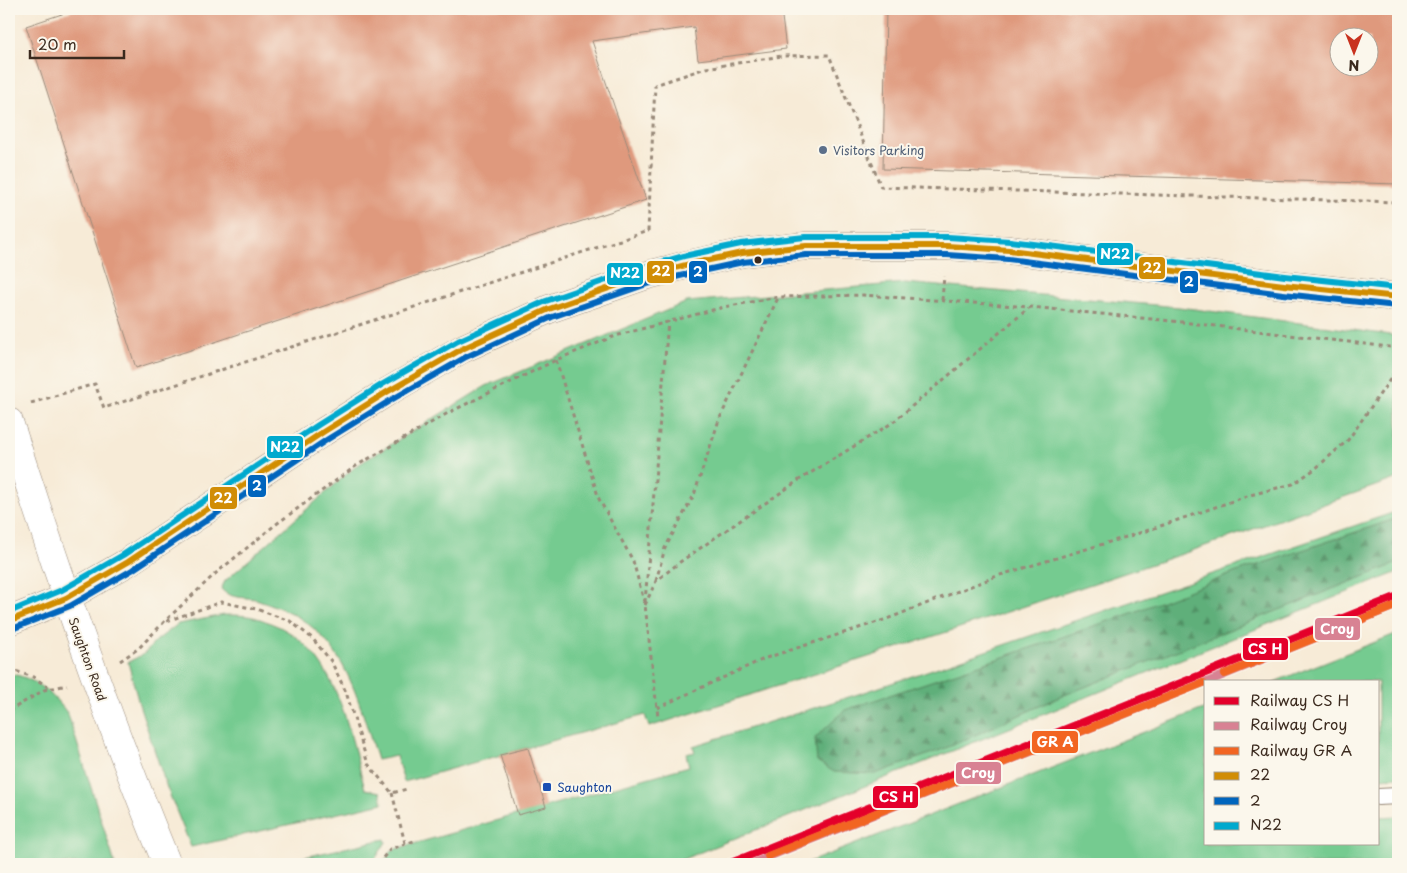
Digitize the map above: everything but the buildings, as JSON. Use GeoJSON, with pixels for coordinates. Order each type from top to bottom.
{"type":"FeatureCollection","features":[{"type":"Feature","properties":{"kind":"street"},"geometry":{"type":"LineString","coordinates":[[9,622],[66,598],[128,562],[323,432],[387,392],[462,349],[550,309],[644,276],[742,252],[806,246],[947,246],[1009,250],[1284,285],[1398,297]]}},
{"type":"Feature","properties":{"kind":"street","name":"Saughton Road"},"geometry":{"type":"LineString","coordinates":[[18,413],[66,598],[94,678],[167,864]]}},
{"type":"Feature","properties":{"kind":"lane"},"geometry":{"type":"LineString","coordinates":[[1380,797],[1398,796]]}},
{"type":"Feature","properties":{"kind":"path"},"geometry":{"type":"LineString","coordinates":[[18,413],[95,384],[104,408],[648,231],[655,85],[706,68],[782,56],[829,55],[881,187],[1398,202]]}},
{"type":"Feature","properties":{"kind":"path"},"geometry":{"type":"LineString","coordinates":[[9,711],[44,690],[94,678],[139,648],[215,574],[268,531],[356,466],[448,413],[556,360],[615,336],[724,306],[778,297],[863,295],[1030,306],[1398,348]]}},
{"type":"Feature","properties":{"kind":"path"},"geometry":{"type":"LineString","coordinates":[[645,605],[656,581],[665,548],[694,495],[720,420],[778,297]]}},
{"type":"Feature","properties":{"kind":"path"},"geometry":{"type":"LineString","coordinates":[[656,581],[680,562],[798,480],[892,423],[1030,306]]}},
{"type":"Feature","properties":{"kind":"path"},"geometry":{"type":"LineString","coordinates":[[645,605],[668,321]]}},
{"type":"Feature","properties":{"kind":"path"},"geometry":{"type":"LineString","coordinates":[[556,360],[599,499],[633,561],[645,605],[658,717]]}},
{"type":"Feature","properties":{"kind":"path"},"geometry":{"type":"LineString","coordinates":[[657,708],[766,658],[887,619],[997,576],[1146,532],[1250,495],[1293,484],[1315,469],[1348,440],[1398,368]]}},
{"type":"Feature","properties":{"kind":"path"},"geometry":{"type":"LineString","coordinates":[[164,622],[221,602],[256,609],[290,621],[312,638],[331,661],[346,692],[368,764],[392,793],[405,843]]}},
{"type":"Feature","properties":{"kind":"path"},"geometry":{"type":"LineString","coordinates":[[9,669],[33,678],[51,689]]}},
{"type":"Feature","properties":{"kind":"path"},"geometry":{"type":"LineString","coordinates":[[392,793],[408,789]]}},
{"type":"Feature","properties":{"kind":"path"},"geometry":{"type":"LineString","coordinates":[[378,864],[390,849],[417,840]]}},
{"type":"Feature","properties":{"kind":"green space"},"geometry":{"type":"Polygon","coordinates":[[[905,283],[1179,307],[1398,336],[1398,478],[1188,552],[947,632],[649,727],[645,715],[404,782],[396,756],[377,760],[355,691],[333,650],[318,633],[300,618],[277,607],[259,600],[229,595],[221,589],[225,581],[356,466],[486,386],[687,302],[905,283]]]}},
{"type":"Feature","properties":{"kind":"green space"},"geometry":{"type":"Polygon","coordinates":[[[1398,511],[1398,572],[671,864],[383,864],[392,850],[689,766],[686,754],[695,752],[693,746],[868,691],[1398,511]]]}},
{"type":"Feature","properties":{"kind":"green space"},"geometry":{"type":"Polygon","coordinates":[[[1398,518],[1398,563],[1062,696],[946,748],[875,774],[834,772],[817,761],[815,738],[845,710],[1129,614],[1234,573],[1398,518]]]}},
{"type":"Feature","properties":{"kind":"green space"},"geometry":{"type":"Polygon","coordinates":[[[224,615],[251,617],[280,627],[300,640],[316,657],[328,676],[338,698],[365,789],[380,792],[383,803],[191,847],[167,788],[139,704],[128,662],[144,654],[157,640],[178,624],[224,615]]]}},
{"type":"Feature","properties":{"kind":"green space"},"geometry":{"type":"Polygon","coordinates":[[[1398,633],[1398,777],[1380,778],[1380,680],[1279,680],[1398,633]]]}},
{"type":"Feature","properties":{"kind":"green space"},"geometry":{"type":"Polygon","coordinates":[[[9,674],[27,678],[43,688],[68,714],[115,864],[9,864],[9,674]]]}},
{"type":"Feature","properties":{"kind":"green space"},"geometry":{"type":"Polygon","coordinates":[[[1204,709],[1204,846],[1380,846],[1380,817],[1398,816],[1398,864],[804,864],[1204,709]]]}},
{"type":"Feature","properties":{"kind":"green space"},"geometry":{"type":"Polygon","coordinates":[[[385,839],[386,842],[372,864],[273,864],[385,839]]]}},
{"type":"Feature","properties":{"kind":"transit line","name":"N22"},"geometry":{"type":"LineString","coordinates":[[9,612],[62,590],[123,555],[318,425],[383,384],[458,341],[546,301],[641,268],[684,256],[741,244],[805,237],[948,237],[1010,241],[1285,276],[1398,288]]}},
{"type":"Feature","properties":{"kind":"transit line","name":"22"},"geometry":{"type":"LineString","coordinates":[[9,621],[66,598],[128,562],[323,432],[387,392],[462,349],[549,309],[644,276],[686,265],[742,253],[806,246],[947,246],[1009,250],[1284,285],[1398,297]]}},
{"type":"Feature","properties":{"kind":"transit line","name":"2"},"geometry":{"type":"LineString","coordinates":[[12,629],[70,606],[132,570],[328,439],[466,357],[552,317],[647,284],[688,274],[743,262],[806,255],[947,255],[1008,259],[1283,294],[1397,306]]}},
{"type":"Feature","properties":{"kind":"transit line"},"geometry":{"type":"LineString","coordinates":[[728,864],[1398,596]]}},
{"type":"Feature","properties":{"kind":"transit line"},"geometry":{"type":"LineString","coordinates":[[1225,674],[1395,606]]}},
{"type":"Feature","properties":{"kind":"transit line"},"geometry":{"type":"LineString","coordinates":[[768,856],[1203,683]]}},
{"type":"Feature","properties":{"kind":"rail line","name":"Croy"},"geometry":{"type":"LineString","coordinates":[[1212,680],[1398,605]]}},
{"type":"Feature","properties":{"kind":"rail line","name":"Croy"},"geometry":{"type":"LineString","coordinates":[[751,864],[1204,683]]}},
{"type":"Feature","properties":{"kind":"place","name":"Visitors Parking"},"geometry":{"type":"Point","coordinates":[823,150]}},
{"type":"Feature","properties":{"kind":"place","name":"Saughton"},"geometry":{"type":"Point","coordinates":[547,787]}}]}
